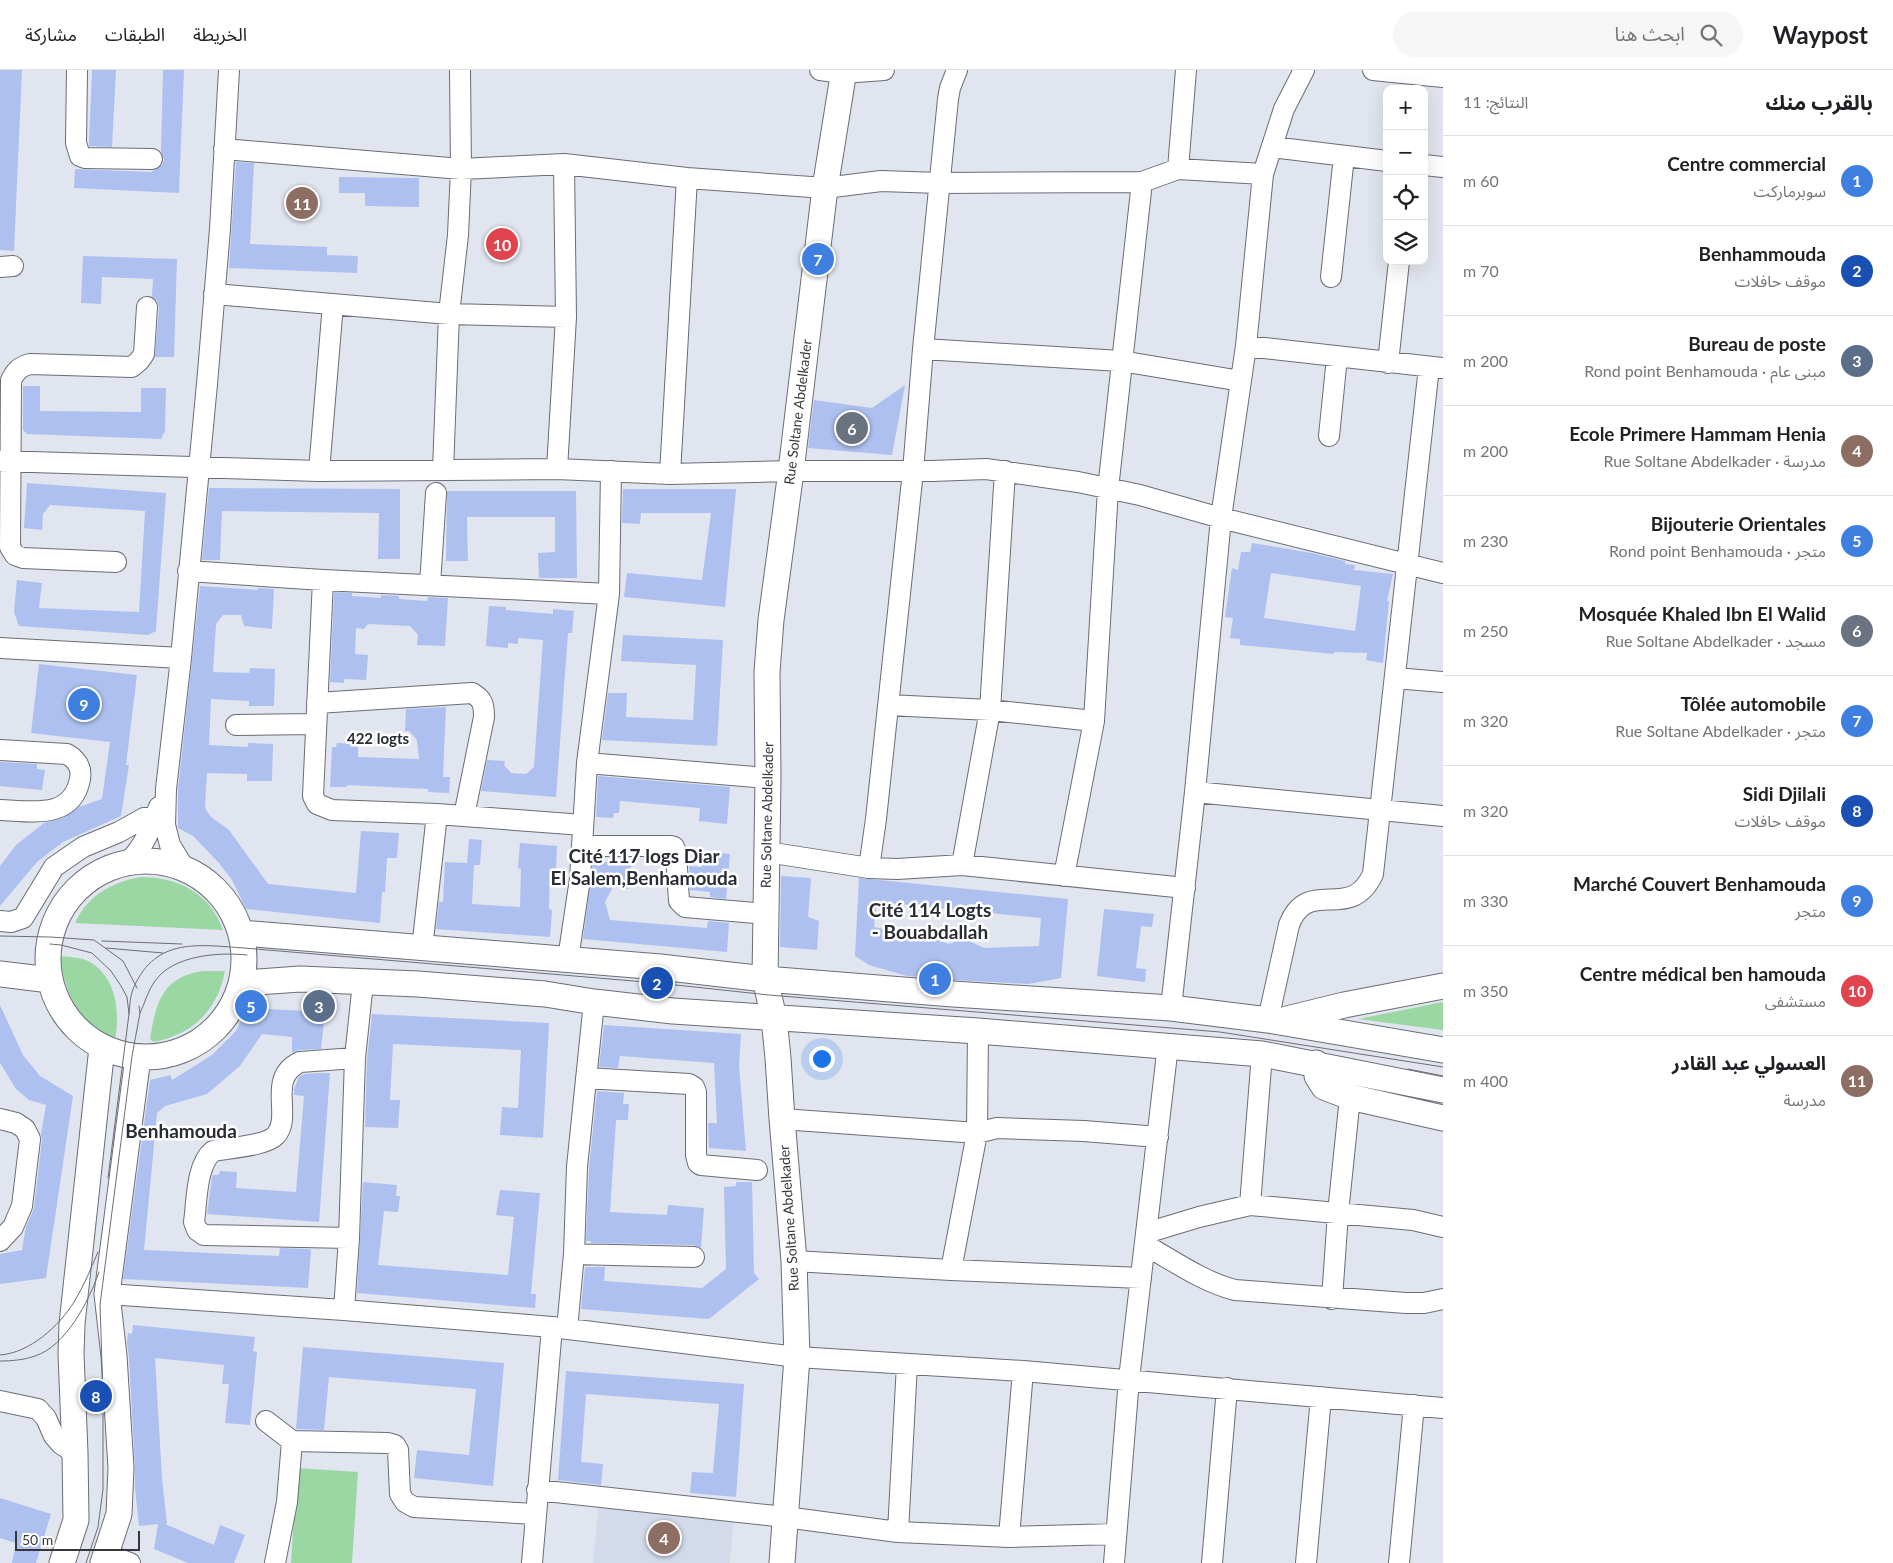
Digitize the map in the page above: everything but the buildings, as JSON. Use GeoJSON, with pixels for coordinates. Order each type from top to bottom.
{"type":"FeatureCollection","features":[{"type":"Feature","properties":{"kind":"main road","name":"Rue Soltane Abdelkader"},"geometry":{"type":"LineString","coordinates":[[782,1563],[797,1357],[794,1261],[774,1018],[765,979],[768,778],[767,672],[771,620],[825,188],[836,71]]}},
{"type":"Feature","properties":{"kind":"main road"},"geometry":{"type":"LineString","coordinates":[[156,861],[184,868],[209,884],[229,906],[241,934],[244,954],[242,983],[231,1009],[214,1030],[192,1046],[165,1055],[138,1057],[124,1055],[102,1047],[78,1030],[60,1008],[50,980],[47,962],[50,936],[58,915],[70,896],[86,880],[106,869],[128,862],[156,861]]}},
{"type":"Feature","properties":{"kind":"main road"},"geometry":{"type":"LineString","coordinates":[[241,934],[281,935],[422,949],[660,967],[765,979],[953,994],[1172,1008],[1273,1021],[1443,1050]]}},
{"type":"Feature","properties":{"kind":"main road"},"geometry":{"type":"LineString","coordinates":[[0,974],[50,980]]}},
{"type":"Feature","properties":{"kind":"main road"},"geometry":{"type":"LineString","coordinates":[[242,983],[284,979],[418,984],[544,994],[673,1011],[1168,1045],[1262,1054],[1316,1063],[1443,1090]]}},
{"type":"Feature","properties":{"kind":"main road"},"geometry":{"type":"LineString","coordinates":[[1273,1021],[1443,986]]}},
{"type":"Feature","properties":{"kind":"main road"},"geometry":{"type":"LineString","coordinates":[[62,1563],[76,1520],[76,1453],[71,1354],[72,1324],[102,1047]]}},
{"type":"Feature","properties":{"kind":"main road"},"geometry":{"type":"LineString","coordinates":[[105,1559],[119,1514],[121,1468],[114,1356],[107,1294],[138,1057]]}},
{"type":"Feature","properties":{"kind":"main road"},"geometry":{"type":"LineString","coordinates":[[1316,1063],[1317,1076],[1324,1087],[1350,1097],[1443,1118]]}},
{"type":"Feature","properties":{"kind":"street"},"geometry":{"type":"LineString","coordinates":[[77,70],[76,143],[80,156],[86,158],[152,159]]}},
{"type":"Feature","properties":{"kind":"street"},"geometry":{"type":"LineString","coordinates":[[184,868],[170,845],[165,825],[166,789],[181,658],[220,230],[229,70]]}},
{"type":"Feature","properties":{"kind":"street"},"geometry":{"type":"LineString","coordinates":[[443,470],[449,314],[458,235],[462,170],[460,70]]}},
{"type":"Feature","properties":{"kind":"street"},"geometry":{"type":"LineString","coordinates":[[836,71],[884,70]]}},
{"type":"Feature","properties":{"kind":"street"},"geometry":{"type":"LineString","coordinates":[[868,868],[876,819],[913,471],[948,99],[950,88],[958,70]]}},
{"type":"Feature","properties":{"kind":"street"},"geometry":{"type":"LineString","coordinates":[[1178,170],[1186,70]]}},
{"type":"Feature","properties":{"kind":"street"},"geometry":{"type":"LineString","coordinates":[[1172,1008],[1221,518],[1246,346],[1263,174],[1284,109],[1304,70]]}},
{"type":"Feature","properties":{"kind":"street"},"geometry":{"type":"LineString","coordinates":[[1373,70],[1443,77]]}},
{"type":"Feature","properties":{"kind":"street"},"geometry":{"type":"LineString","coordinates":[[1272,147],[1383,161]]}},
{"type":"Feature","properties":{"kind":"street"},"geometry":{"type":"LineString","coordinates":[[224,149],[462,170],[564,164],[686,178],[825,188],[880,180],[939,183],[1142,182],[1178,170],[1263,174]]}},
{"type":"Feature","properties":{"kind":"street"},"geometry":{"type":"LineString","coordinates":[[1331,277],[1344,156]]}},
{"type":"Feature","properties":{"kind":"street"},"geometry":{"type":"LineString","coordinates":[[558,469],[566,317],[564,164]]}},
{"type":"Feature","properties":{"kind":"street"},"geometry":{"type":"LineString","coordinates":[[1428,165],[1443,167]]}},
{"type":"Feature","properties":{"kind":"street"},"geometry":{"type":"LineString","coordinates":[[670,474],[686,178]]}},
{"type":"Feature","properties":{"kind":"street"},"geometry":{"type":"LineString","coordinates":[[1064,876],[1094,721],[1108,489],[1142,182]]}},
{"type":"Feature","properties":{"kind":"street"},"geometry":{"type":"LineString","coordinates":[[1388,363],[1399,265]]}},
{"type":"Feature","properties":{"kind":"street"},"geometry":{"type":"LineString","coordinates":[[214,294],[449,314],[566,317]]}},
{"type":"Feature","properties":{"kind":"street"},"geometry":{"type":"LineString","coordinates":[[319,471],[333,304]]}},
{"type":"Feature","properties":{"kind":"street"},"geometry":{"type":"LineString","coordinates":[[116,562],[23,558],[15,555],[10,547],[5,461],[11,380],[20,367],[30,364],[132,367],[140,361],[144,354],[147,307]]}},
{"type":"Feature","properties":{"kind":"street"},"geometry":{"type":"LineString","coordinates":[[1246,346],[1436,367],[1407,565],[1373,874],[1367,886],[1357,895],[1343,900],[1318,900],[1304,904],[1294,913],[1289,925],[1273,1021]]}},
{"type":"Feature","properties":{"kind":"street"},"geometry":{"type":"LineString","coordinates":[[923,349],[1121,361],[1241,381]]}},
{"type":"Feature","properties":{"kind":"street"},"geometry":{"type":"LineString","coordinates":[[1329,436],[1337,357]]}},
{"type":"Feature","properties":{"kind":"street"},"geometry":{"type":"LineString","coordinates":[[5,461],[319,471],[558,469],[670,474],[986,469],[1078,482],[1443,573]]}},
{"type":"Feature","properties":{"kind":"street"},"geometry":{"type":"LineString","coordinates":[[568,960],[582,846],[587,763],[609,594],[611,471]]}},
{"type":"Feature","properties":{"kind":"street"},"geometry":{"type":"LineString","coordinates":[[962,865],[990,710],[1005,471]]}},
{"type":"Feature","properties":{"kind":"street"},"geometry":{"type":"LineString","coordinates":[[430,585],[436,493]]}},
{"type":"Feature","properties":{"kind":"street"},"geometry":{"type":"LineString","coordinates":[[188,571],[323,580],[609,594]]}},
{"type":"Feature","properties":{"kind":"street"},"geometry":{"type":"LineString","coordinates":[[323,580],[313,796],[317,804],[332,810],[437,814],[583,824]]}},
{"type":"Feature","properties":{"kind":"street"},"geometry":{"type":"LineString","coordinates":[[0,648],[181,658]]}},
{"type":"Feature","properties":{"kind":"street"},"geometry":{"type":"LineString","coordinates":[[1394,678],[1443,682]]}},
{"type":"Feature","properties":{"kind":"street"},"geometry":{"type":"LineString","coordinates":[[317,703],[472,693],[479,696],[484,705],[484,717],[464,816]]}},
{"type":"Feature","properties":{"kind":"street"},"geometry":{"type":"LineString","coordinates":[[888,705],[990,710],[1094,721]]}},
{"type":"Feature","properties":{"kind":"street"},"geometry":{"type":"LineString","coordinates":[[236,725],[316,724]]}},
{"type":"Feature","properties":{"kind":"street"},"geometry":{"type":"LineString","coordinates":[[0,750],[67,754],[76,759],[81,772],[78,790],[68,802],[53,811],[0,810]]}},
{"type":"Feature","properties":{"kind":"street"},"geometry":{"type":"LineString","coordinates":[[587,763],[768,778]]}},
{"type":"Feature","properties":{"kind":"street"},"geometry":{"type":"LineString","coordinates":[[128,862],[146,840],[166,789]]}},
{"type":"Feature","properties":{"kind":"street"},"geometry":{"type":"LineString","coordinates":[[1195,792],[1443,816]]}},
{"type":"Feature","properties":{"kind":"street"},"geometry":{"type":"LineString","coordinates":[[422,949],[437,814]]}},
{"type":"Feature","properties":{"kind":"street"},"geometry":{"type":"LineString","coordinates":[[0,921],[11,922],[23,918],[54,867],[82,848],[119,832],[144,818],[155,818]]}},
{"type":"Feature","properties":{"kind":"street"},"geometry":{"type":"LineString","coordinates":[[582,846],[671,846],[676,852],[679,901],[685,907],[766,914]]}},
{"type":"Feature","properties":{"kind":"street"},"geometry":{"type":"LineString","coordinates":[[767,852],[868,868],[897,869],[962,865],[1185,888]]}},
{"type":"Feature","properties":{"kind":"street"},"geometry":{"type":"LineString","coordinates":[[344,1310],[349,1238],[355,1058],[363,982]]}},
{"type":"Feature","properties":{"kind":"street"},"geometry":{"type":"LineString","coordinates":[[532,1563],[538,1490],[560,1328],[574,1254],[577,1167],[594,1002]]}},
{"type":"Feature","properties":{"kind":"street"},"geometry":{"type":"LineString","coordinates":[[951,1270],[976,1133],[978,1031]]}},
{"type":"Feature","properties":{"kind":"street"},"geometry":{"type":"LineString","coordinates":[[1114,1563],[1129,1379],[1168,1045]]}},
{"type":"Feature","properties":{"kind":"street"},"geometry":{"type":"LineString","coordinates":[[1250,1205],[1262,1054]]}},
{"type":"Feature","properties":{"kind":"street"},"geometry":{"type":"LineString","coordinates":[[349,1238],[204,1235],[197,1230],[194,1222],[201,1167],[207,1156],[213,1151],[263,1142],[276,1136],[281,1126],[282,1084],[286,1072],[292,1065],[300,1062],[355,1058]]}},
{"type":"Feature","properties":{"kind":"street"},"geometry":{"type":"LineString","coordinates":[[586,1078],[689,1084],[694,1087],[696,1092],[696,1155],[698,1163],[701,1165],[757,1170]]}},
{"type":"Feature","properties":{"kind":"street"},"geometry":{"type":"LineString","coordinates":[[1332,1299],[1338,1213],[1350,1097]]}},
{"type":"Feature","properties":{"kind":"street"},"geometry":{"type":"LineString","coordinates":[[782,1119],[976,1133],[997,1128],[1084,1131],[1158,1137]]}},
{"type":"Feature","properties":{"kind":"street"},"geometry":{"type":"LineString","coordinates":[[0,1120],[16,1123],[25,1129],[30,1139],[22,1206],[13,1226],[0,1241]]}},
{"type":"Feature","properties":{"kind":"street"},"geometry":{"type":"LineString","coordinates":[[1146,1239],[1199,1217],[1250,1205],[1413,1220],[1443,1227]]}},
{"type":"Feature","properties":{"kind":"street"},"geometry":{"type":"LineString","coordinates":[[1146,1239],[1221,1286],[1249,1292],[1406,1303],[1424,1303],[1443,1299]]}},
{"type":"Feature","properties":{"kind":"street"},"geometry":{"type":"LineString","coordinates":[[574,1254],[694,1257]]}},
{"type":"Feature","properties":{"kind":"street"},"geometry":{"type":"LineString","coordinates":[[794,1261],[1141,1278]]}},
{"type":"Feature","properties":{"kind":"street"},"geometry":{"type":"LineString","coordinates":[[107,1294],[344,1310],[560,1328],[797,1357],[1129,1379],[1443,1408]]}},
{"type":"Feature","properties":{"kind":"street"},"geometry":{"type":"LineString","coordinates":[[898,1532],[907,1364]]}},
{"type":"Feature","properties":{"kind":"street"},"geometry":{"type":"LineString","coordinates":[[1010,1537],[1023,1371]]}},
{"type":"Feature","properties":{"kind":"street"},"geometry":{"type":"LineString","coordinates":[[1212,1563],[1227,1388]]}},
{"type":"Feature","properties":{"kind":"street"},"geometry":{"type":"LineString","coordinates":[[1306,1563],[1321,1397]]}},
{"type":"Feature","properties":{"kind":"street"},"geometry":{"type":"LineString","coordinates":[[0,1401],[38,1409],[46,1418],[54,1436],[61,1444],[76,1453]]}},
{"type":"Feature","properties":{"kind":"street"},"geometry":{"type":"LineString","coordinates":[[1399,1563],[1414,1405]]}},
{"type":"Feature","properties":{"kind":"street"},"geometry":{"type":"LineString","coordinates":[[266,1421],[292,1441],[388,1442],[395,1445],[398,1450],[400,1494],[404,1502],[414,1507],[536,1514]]}},
{"type":"Feature","properties":{"kind":"street"},"geometry":{"type":"LineString","coordinates":[[275,1563],[287,1502],[292,1441]]}},
{"type":"Feature","properties":{"kind":"street"},"geometry":{"type":"LineString","coordinates":[[538,1490],[785,1517],[898,1532],[1010,1537],[1116,1534]]}},
{"type":"Feature","properties":{"kind":"street"},"geometry":{"type":"LineString","coordinates":[[105,1559],[130,1563]]}},
{"type":"Feature","properties":{"kind":"shaded area"},"geometry":{"type":"Polygon","coordinates":[[[599,1500],[734,1513],[730,1563],[593,1563],[599,1500]]]}},
{"type":"Feature","properties":{"kind":"green space"},"geometry":{"type":"Polygon","coordinates":[[[140,877],[167,880],[191,890],[210,906],[223,930],[75,923],[80,913],[102,892],[119,883],[140,877]]]}},
{"type":"Feature","properties":{"kind":"green space"},"geometry":{"type":"Polygon","coordinates":[[[59,956],[86,960],[99,969],[106,977],[111,987],[116,1008],[115,1040],[92,1025],[76,1006],[70,995],[59,956]]]}},
{"type":"Feature","properties":{"kind":"green space"},"geometry":{"type":"Polygon","coordinates":[[[203,971],[225,971],[216,998],[209,1009],[191,1027],[168,1038],[154,1042],[150,1039],[152,1026],[163,994],[178,979],[203,971]]]}},
{"type":"Feature","properties":{"kind":"green space"},"geometry":{"type":"Polygon","coordinates":[[[1443,1002],[1443,1030],[1358,1019],[1443,1002]]]}},
{"type":"Feature","properties":{"kind":"green space"},"geometry":{"type":"Polygon","coordinates":[[[297,1468],[358,1472],[352,1563],[291,1563],[297,1468]]]}},
{"type":"Feature","properties":{"kind":"tram line"},"geometry":{"type":"LineString","coordinates":[[0,936],[94,940],[123,961],[137,988]]}},
{"type":"Feature","properties":{"kind":"tram line"},"geometry":{"type":"LineString","coordinates":[[102,941],[182,944]]}},
{"type":"Feature","properties":{"kind":"tram line"},"geometry":{"type":"LineString","coordinates":[[50,944],[92,953],[111,971],[127,997],[129,1014],[108,1178]]}},
{"type":"Feature","properties":{"kind":"tram line"},"geometry":{"type":"LineString","coordinates":[[129,1014],[134,987],[143,971],[154,959],[180,948],[211,946],[1220,1032],[1443,1067]]}},
{"type":"Feature","properties":{"kind":"tram line"},"geometry":{"type":"LineString","coordinates":[[106,948],[163,953]]}},
{"type":"Feature","properties":{"kind":"tram line"},"geometry":{"type":"LineString","coordinates":[[140,1013],[148,992],[155,981],[163,972],[173,966],[197,957],[210,955],[247,955]]}},
{"type":"Feature","properties":{"kind":"tram line"},"geometry":{"type":"LineString","coordinates":[[86,1563],[98,1527],[103,1489],[103,1395],[100,1305],[132,1056],[140,1013],[139,1006]]}},
{"type":"Feature","properties":{"kind":"tram line"},"geometry":{"type":"LineString","coordinates":[[1408,1069],[1443,1076]]}},
{"type":"Feature","properties":{"kind":"tram line"},"geometry":{"type":"LineString","coordinates":[[0,1355],[11,1353],[33,1344],[52,1329],[78,1296],[98,1252]]}},
{"type":"Feature","properties":{"kind":"tram line"},"geometry":{"type":"LineString","coordinates":[[0,1361],[18,1360],[35,1356],[57,1343],[83,1309],[99,1272]]}},
{"type":"Feature","properties":{"kind":"place","name":"العسولي عبد القادر"},"geometry":{"type":"Point","coordinates":[302,203]}},
{"type":"Feature","properties":{"kind":"place","name":"Centre médical ben hamouda"},"geometry":{"type":"Point","coordinates":[502,244]}},
{"type":"Feature","properties":{"kind":"place","name":"Tôlée automobile"},"geometry":{"type":"Point","coordinates":[818,259]}},
{"type":"Feature","properties":{"kind":"place","name":"Mosquée Khaled Ibn El Walid"},"geometry":{"type":"Point","coordinates":[852,428]}},
{"type":"Feature","properties":{"kind":"place","name":"Marché Couvert Benhamouda"},"geometry":{"type":"Point","coordinates":[84,704]}},
{"type":"Feature","properties":{"kind":"place","name":"Centre commercial"},"geometry":{"type":"Point","coordinates":[935,979]}},
{"type":"Feature","properties":{"kind":"place","name":"Benhammouda"},"geometry":{"type":"Point","coordinates":[657,983]}},
{"type":"Feature","properties":{"kind":"place","name":"Bijouterie Orientales"},"geometry":{"type":"Point","coordinates":[251,1006]}},
{"type":"Feature","properties":{"kind":"place","name":"Bureau de poste"},"geometry":{"type":"Point","coordinates":[319,1006]}},
{"type":"Feature","properties":{"kind":"place","name":"Sidi Djilali"},"geometry":{"type":"Point","coordinates":[96,1396]}},
{"type":"Feature","properties":{"kind":"place","name":"Ecole Primere Hammam Henia"},"geometry":{"type":"Point","coordinates":[664,1538]}},
{"type":"Feature","properties":{"kind":"district","name":"422 logts"},"geometry":{"type":"Point","coordinates":[378,739]}},
{"type":"Feature","properties":{"kind":"district","name":"Cité 117 logs Diar El Salem,Benhamouda"},"geometry":{"type":"Point","coordinates":[644,867]}},
{"type":"Feature","properties":{"kind":"district","name":"Cité 114 Logts - Bouabdallah"},"geometry":{"type":"Point","coordinates":[930,921]}},
{"type":"Feature","properties":{"kind":"district","name":"Benhamouda"},"geometry":{"type":"Point","coordinates":[181,1131]}}]}
